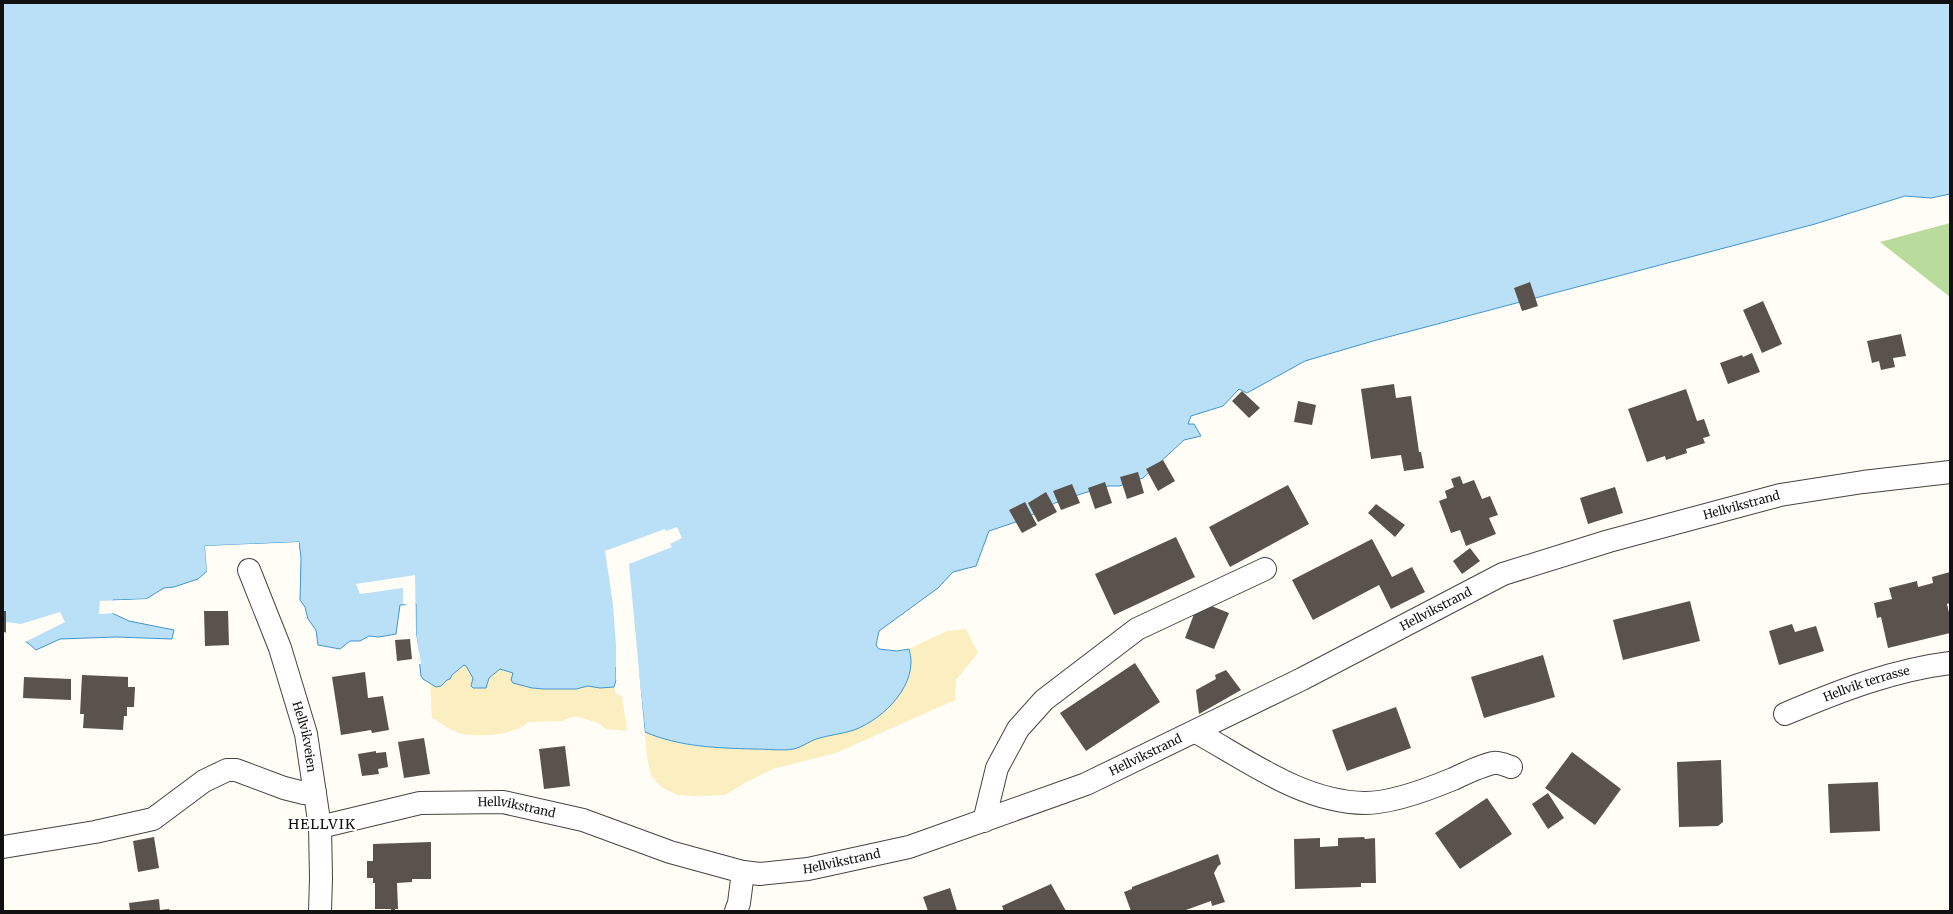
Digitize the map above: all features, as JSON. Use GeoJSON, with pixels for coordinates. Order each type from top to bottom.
{"type":"FeatureCollection","features":[{"type":"Feature","properties":{"kind":"street","name":"Hellvikstrand"},"geometry":{"type":"LineString","coordinates":[[320,827],[420,803],[503,802],[583,820],[670,852],[743,872],[760,874],[808,869],[901,849],[1086,784],[1196,732],[1503,574],[1609,542],[1780,495],[1863,482],[1950,472]]}},
{"type":"Feature","properties":{"kind":"street"},"geometry":{"type":"LineString","coordinates":[[984,821],[997,768],[1018,729],[1044,700],[1137,629],[1265,569]]}},
{"type":"Feature","properties":{"kind":"street","name":"Hellvikveien"},"geometry":{"type":"LineString","coordinates":[[250,570],[280,648],[306,734],[320,827],[320,911]]}},
{"type":"Feature","properties":{"kind":"street","name":"Hellvik terrasse"},"geometry":{"type":"LineString","coordinates":[[1786,714],[1824,697],[1898,673],[1950,663]]}},
{"type":"Feature","properties":{"kind":"street"},"geometry":{"type":"LineString","coordinates":[[1196,732],[1255,767],[1293,785],[1336,800],[1367,803],[1397,797],[1442,784],[1486,765],[1495,763],[1511,767]]}},
{"type":"Feature","properties":{"kind":"street"},"geometry":{"type":"LineString","coordinates":[[3,847],[96,832],[153,819],[204,781],[227,770],[236,770],[284,788],[304,793],[315,793]]}},
{"type":"Feature","properties":{"kind":"street"},"geometry":{"type":"LineString","coordinates":[[736,911],[739,903],[743,872]]}},
{"type":"Feature","properties":{"kind":"green space"},"geometry":{"type":"Polygon","coordinates":[[[1950,223],[1950,297],[1880,242],[1950,223]]]}},
{"type":"Feature","properties":{"kind":"sand"},"geometry":{"type":"Polygon","coordinates":[[[966,629],[978,653],[956,680],[955,700],[836,753],[773,769],[725,795],[677,795],[661,787],[651,775],[647,757],[645,732],[673,742],[692,746],[745,749],[794,749],[808,742],[855,729],[900,694],[910,672],[911,654],[909,649],[947,631],[966,629]]]}},
{"type":"Feature","properties":{"kind":"sand"},"geometry":{"type":"Polygon","coordinates":[[[464,665],[474,678],[471,686],[486,688],[489,678],[500,669],[513,673],[511,680],[513,683],[532,688],[576,689],[588,686],[600,688],[614,687],[616,694],[622,696],[627,731],[606,729],[599,723],[575,716],[562,721],[528,722],[515,730],[497,734],[470,735],[455,731],[432,718],[430,683],[436,687],[441,686],[464,665]]]}},
{"type":"Feature","properties":{"kind":"water"},"geometry":{"type":"Polygon","coordinates":[[[3,3],[1950,3],[1950,194],[1931,198],[1905,196],[1815,224],[1373,341],[1305,361],[1247,393],[1239,389],[1223,406],[1191,416],[1188,424],[1194,424],[1201,436],[1184,440],[1143,478],[1119,486],[1108,486],[1084,493],[1055,503],[1022,520],[989,531],[976,566],[953,572],[938,588],[879,631],[876,645],[879,649],[897,651],[909,649],[911,662],[909,674],[904,687],[897,698],[887,709],[865,725],[845,733],[816,739],[794,749],[780,750],[698,746],[671,741],[645,732],[638,668],[616,667],[616,680],[614,687],[600,688],[588,686],[576,689],[532,688],[513,683],[511,680],[513,673],[500,669],[489,678],[486,688],[473,688],[471,686],[473,678],[464,665],[452,675],[450,679],[441,686],[436,687],[423,679],[421,676],[416,633],[416,604],[400,605],[396,634],[379,637],[369,636],[360,641],[350,641],[340,649],[318,645],[316,630],[308,619],[305,607],[300,600],[301,558],[299,542],[205,546],[207,571],[198,579],[174,587],[164,588],[146,599],[113,600],[112,613],[129,621],[174,630],[172,639],[116,637],[60,639],[36,650],[28,643],[3,631],[3,3]]]}},
{"type":"Feature","properties":{"kind":"pier"},"geometry":{"type":"Polygon","coordinates":[[[677,527],[682,538],[670,544],[672,547],[629,564],[645,734],[643,732],[636,669],[618,669],[618,680],[616,680],[616,645],[613,605],[605,551],[665,529],[666,531],[677,527]]]}},
{"type":"Feature","properties":{"kind":"pier"},"geometry":{"type":"Polygon","coordinates":[[[299,542],[299,558],[297,544],[207,548],[209,571],[207,573],[205,546],[299,542]]]}},
{"type":"Feature","properties":{"kind":"pier"},"geometry":{"type":"Polygon","coordinates":[[[415,575],[416,633],[421,664],[419,664],[414,633],[414,606],[403,604],[403,588],[360,594],[356,584],[415,575]]]}},
{"type":"Feature","properties":{"kind":"pier"},"geometry":{"type":"Polygon","coordinates":[[[149,599],[146,601],[115,602],[114,612],[118,613],[99,614],[100,601],[149,599]]]}},
{"type":"Feature","properties":{"kind":"pier"},"geometry":{"type":"Polygon","coordinates":[[[60,612],[65,622],[23,643],[6,635],[6,622],[21,624],[60,612]]]}},
{"type":"Feature","properties":{"kind":"building"},"geometry":{"type":"Polygon","coordinates":[[[1530,282],[1538,306],[1522,311],[1514,288],[1530,282]]]}},
{"type":"Feature","properties":{"kind":"building"},"geometry":{"type":"Polygon","coordinates":[[[1763,301],[1782,344],[1762,353],[1743,310],[1763,301]]]}},
{"type":"Feature","properties":{"kind":"building"},"geometry":{"type":"Polygon","coordinates":[[[1901,334],[1906,356],[1893,358],[1895,367],[1881,370],[1879,361],[1872,363],[1867,341],[1901,334]]]}},
{"type":"Feature","properties":{"kind":"building"},"geometry":{"type":"Polygon","coordinates":[[[1752,353],[1760,372],[1728,384],[1720,363],[1752,353]]]}},
{"type":"Feature","properties":{"kind":"building"},"geometry":{"type":"Polygon","coordinates":[[[1394,384],[1396,398],[1411,396],[1419,452],[1421,452],[1424,468],[1404,471],[1401,455],[1371,459],[1361,389],[1394,384]]]}},
{"type":"Feature","properties":{"kind":"building"},"geometry":{"type":"Polygon","coordinates":[[[1686,389],[1697,421],[1704,419],[1710,436],[1703,438],[1705,443],[1686,449],[1687,453],[1666,460],[1665,456],[1647,462],[1628,409],[1686,389]]]}},
{"type":"Feature","properties":{"kind":"building"},"geometry":{"type":"Polygon","coordinates":[[[1242,391],[1260,408],[1249,418],[1232,401],[1242,391]]]}},
{"type":"Feature","properties":{"kind":"building"},"geometry":{"type":"Polygon","coordinates":[[[1298,401],[1316,405],[1312,425],[1294,422],[1298,401]]]}},
{"type":"Feature","properties":{"kind":"building"},"geometry":{"type":"Polygon","coordinates":[[[1163,460],[1175,481],[1158,491],[1146,469],[1163,460]]]}},
{"type":"Feature","properties":{"kind":"building"},"geometry":{"type":"Polygon","coordinates":[[[1138,472],[1144,493],[1127,499],[1120,477],[1138,472]]]}},
{"type":"Feature","properties":{"kind":"building"},"geometry":{"type":"Polygon","coordinates":[[[1460,476],[1463,484],[1474,480],[1482,499],[1490,496],[1498,515],[1489,518],[1496,534],[1466,546],[1460,530],[1451,533],[1439,501],[1447,498],[1445,491],[1454,487],[1451,479],[1460,476]]]}},
{"type":"Feature","properties":{"kind":"building"},"geometry":{"type":"Polygon","coordinates":[[[1105,482],[1112,503],[1095,509],[1088,488],[1105,482]]]}},
{"type":"Feature","properties":{"kind":"building"},"geometry":{"type":"Polygon","coordinates":[[[1072,484],[1080,503],[1061,510],[1053,491],[1072,484]]]}},
{"type":"Feature","properties":{"kind":"building"},"geometry":{"type":"Polygon","coordinates":[[[1288,485],[1309,524],[1230,567],[1209,527],[1288,485]]]}},
{"type":"Feature","properties":{"kind":"building"},"geometry":{"type":"Polygon","coordinates":[[[1615,487],[1623,513],[1588,524],[1580,498],[1615,487]]]}},
{"type":"Feature","properties":{"kind":"building"},"geometry":{"type":"Polygon","coordinates":[[[1046,492],[1057,512],[1038,522],[1028,503],[1046,492]]]}},
{"type":"Feature","properties":{"kind":"building"},"geometry":{"type":"Polygon","coordinates":[[[1025,502],[1037,525],[1022,533],[1009,510],[1025,502]]]}},
{"type":"Feature","properties":{"kind":"building"},"geometry":{"type":"Polygon","coordinates":[[[1376,504],[1405,525],[1395,537],[1368,513],[1376,504]]]}},
{"type":"Feature","properties":{"kind":"building"},"geometry":{"type":"Polygon","coordinates":[[[1176,537],[1195,577],[1114,615],[1095,574],[1176,537]]]}},
{"type":"Feature","properties":{"kind":"building"},"geometry":{"type":"Polygon","coordinates":[[[1372,539],[1392,577],[1412,567],[1425,592],[1391,609],[1379,585],[1313,620],[1292,580],[1372,539]]]}},
{"type":"Feature","properties":{"kind":"building"},"geometry":{"type":"Polygon","coordinates":[[[1470,548],[1480,561],[1462,574],[1453,561],[1470,548]]]}},
{"type":"Feature","properties":{"kind":"building"},"geometry":{"type":"Polygon","coordinates":[[[1950,572],[1950,603],[1947,604],[1950,617],[1950,633],[1888,648],[1881,617],[1877,618],[1874,603],[1892,599],[1889,588],[1917,581],[1918,587],[1933,583],[1932,577],[1950,572]]]}},
{"type":"Feature","properties":{"kind":"building"},"geometry":{"type":"Polygon","coordinates":[[[1199,601],[1229,613],[1214,649],[1185,638],[1199,601]]]}},
{"type":"Feature","properties":{"kind":"building"},"geometry":{"type":"Polygon","coordinates":[[[1690,601],[1700,641],[1623,660],[1613,620],[1690,601]]]}},
{"type":"Feature","properties":{"kind":"building"},"geometry":{"type":"Polygon","coordinates":[[[3,611],[6,611],[6,632],[3,632],[3,611]]]}},
{"type":"Feature","properties":{"kind":"building"},"geometry":{"type":"Polygon","coordinates":[[[204,611],[228,611],[229,645],[205,646],[204,611]]]}},
{"type":"Feature","properties":{"kind":"building"},"geometry":{"type":"Polygon","coordinates":[[[1792,624],[1795,632],[1816,626],[1824,651],[1779,665],[1769,631],[1792,624]]]}},
{"type":"Feature","properties":{"kind":"building"},"geometry":{"type":"Polygon","coordinates":[[[410,639],[412,659],[397,661],[395,640],[410,639]]]}},
{"type":"Feature","properties":{"kind":"building"},"geometry":{"type":"Polygon","coordinates":[[[1543,655],[1555,697],[1484,718],[1471,677],[1543,655]]]}},
{"type":"Feature","properties":{"kind":"building"},"geometry":{"type":"Polygon","coordinates":[[[1135,663],[1160,702],[1086,751],[1060,713],[1135,663]]]}},
{"type":"Feature","properties":{"kind":"building"},"geometry":{"type":"Polygon","coordinates":[[[1226,670],[1241,690],[1199,714],[1196,690],[1216,679],[1215,675],[1226,670]]]}},
{"type":"Feature","properties":{"kind":"building"},"geometry":{"type":"Polygon","coordinates":[[[365,672],[368,698],[383,696],[389,730],[372,733],[371,730],[341,735],[332,677],[365,672]]]}},
{"type":"Feature","properties":{"kind":"building"},"geometry":{"type":"Polygon","coordinates":[[[82,675],[128,677],[128,687],[135,687],[134,707],[127,707],[127,716],[124,716],[123,730],[83,728],[84,714],[80,714],[82,675]]]}},
{"type":"Feature","properties":{"kind":"building"},"geometry":{"type":"Polygon","coordinates":[[[24,677],[71,679],[71,700],[23,698],[24,677]]]}},
{"type":"Feature","properties":{"kind":"building"},"geometry":{"type":"Polygon","coordinates":[[[1396,707],[1411,748],[1347,771],[1332,730],[1396,707]]]}},
{"type":"Feature","properties":{"kind":"building"},"geometry":{"type":"Polygon","coordinates":[[[424,738],[430,774],[404,778],[398,742],[424,738]]]}},
{"type":"Feature","properties":{"kind":"building"},"geometry":{"type":"Polygon","coordinates":[[[565,746],[570,786],[544,789],[539,749],[565,746]]]}},
{"type":"Feature","properties":{"kind":"building"},"geometry":{"type":"Polygon","coordinates":[[[376,751],[376,753],[386,752],[388,767],[378,769],[379,774],[362,776],[358,754],[376,751]]]}},
{"type":"Feature","properties":{"kind":"building"},"geometry":{"type":"Polygon","coordinates":[[[1572,752],[1621,789],[1595,825],[1545,788],[1572,752]]]}},
{"type":"Feature","properties":{"kind":"building"},"geometry":{"type":"Polygon","coordinates":[[[1721,760],[1723,822],[1718,826],[1679,827],[1677,762],[1721,760]]]}},
{"type":"Feature","properties":{"kind":"building"},"geometry":{"type":"Polygon","coordinates":[[[1878,782],[1880,831],[1830,833],[1828,784],[1878,782]]]}},
{"type":"Feature","properties":{"kind":"building"},"geometry":{"type":"Polygon","coordinates":[[[1548,793],[1564,818],[1548,829],[1532,804],[1548,793]]]}},
{"type":"Feature","properties":{"kind":"building"},"geometry":{"type":"Polygon","coordinates":[[[1487,798],[1512,834],[1460,869],[1435,833],[1487,798]]]}},
{"type":"Feature","properties":{"kind":"building"},"geometry":{"type":"Polygon","coordinates":[[[154,837],[159,868],[138,872],[133,841],[154,837]]]}},
{"type":"Feature","properties":{"kind":"building"},"geometry":{"type":"Polygon","coordinates":[[[1364,837],[1365,839],[1375,838],[1376,883],[1361,883],[1361,887],[1295,889],[1294,839],[1320,838],[1320,847],[1338,846],[1338,838],[1364,837]]]}},
{"type":"Feature","properties":{"kind":"building"},"geometry":{"type":"Polygon","coordinates":[[[431,842],[431,879],[412,879],[412,882],[397,883],[398,909],[391,911],[391,909],[375,909],[375,883],[373,883],[373,878],[367,878],[367,861],[373,861],[373,844],[431,842]]]}},
{"type":"Feature","properties":{"kind":"building"},"geometry":{"type":"Polygon","coordinates":[[[1218,854],[1221,864],[1214,873],[1225,902],[1212,906],[1211,901],[1183,911],[1131,911],[1124,892],[1132,889],[1132,887],[1218,854]]]}},
{"type":"Feature","properties":{"kind":"building"},"geometry":{"type":"Polygon","coordinates":[[[1051,884],[1066,911],[1004,911],[1002,906],[1051,884]]]}},
{"type":"Feature","properties":{"kind":"building"},"geometry":{"type":"Polygon","coordinates":[[[950,888],[957,911],[928,911],[923,897],[950,888]]]}},
{"type":"Feature","properties":{"kind":"building"},"geometry":{"type":"Polygon","coordinates":[[[159,899],[160,910],[169,909],[169,911],[130,911],[129,903],[159,899]]]}},
{"type":"Feature","properties":{"kind":"district","name":"HELLVIK"},"geometry":{"type":"Point","coordinates":[322,824]}}]}
